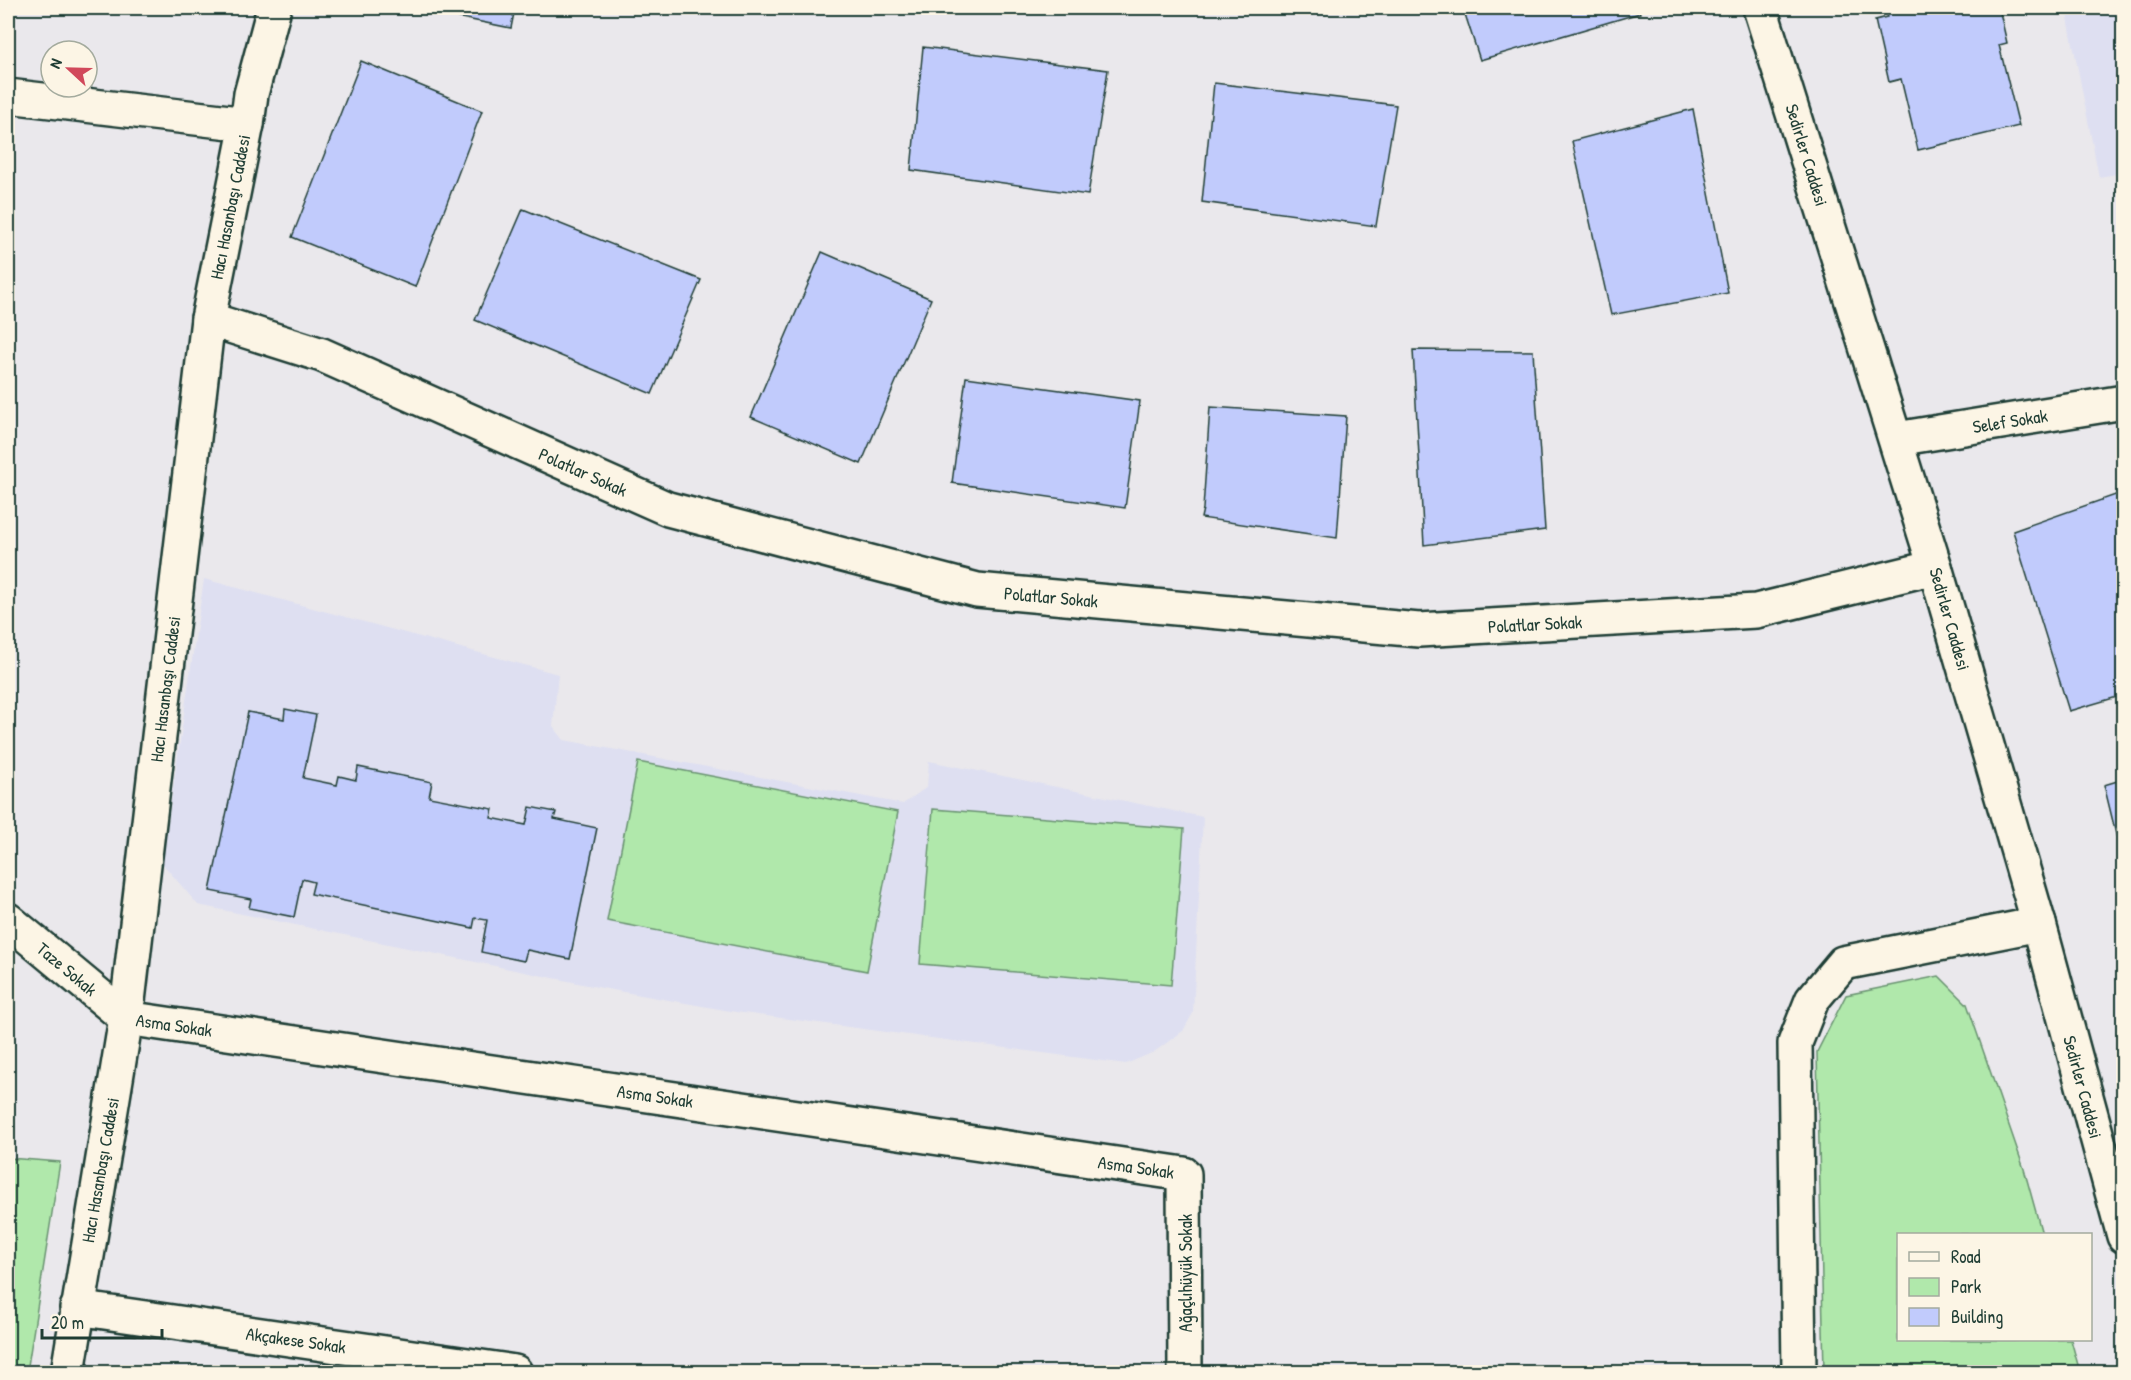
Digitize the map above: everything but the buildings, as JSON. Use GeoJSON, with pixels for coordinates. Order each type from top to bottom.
{"type":"FeatureCollection","features":[{"type":"Feature","properties":{"kind":"street","name":"Hacı Hasanbaşı Caddesi"},"geometry":{"type":"LineString","coordinates":[[68,1372],[126,1018],[208,319],[251,94],[274,8]]}},
{"type":"Feature","properties":{"kind":"street","name":"Sedirler Caddesi"},"geometry":{"type":"LineString","coordinates":[[1760,8],[1935,567],[2039,924],[2124,1236]]}},
{"type":"Feature","properties":{"kind":"street"},"geometry":{"type":"LineString","coordinates":[[8,96],[247,124]]}},
{"type":"Feature","properties":{"kind":"street","name":"Polatlar Sokak"},"geometry":{"type":"LineString","coordinates":[[208,319],[322,355],[668,509],[976,590],[1419,630],[1756,611],[1935,567]]}},
{"type":"Feature","properties":{"kind":"street","name":"Selef Sokak"},"geometry":{"type":"LineString","coordinates":[[1896,439],[2124,402]]}},
{"type":"Feature","properties":{"kind":"street","name":"Taze Sokak"},"geometry":{"type":"LineString","coordinates":[[8,920],[126,1018]]}},
{"type":"Feature","properties":{"kind":"street"},"geometry":{"type":"LineString","coordinates":[[1799,1372],[1795,1043],[1812,1000],[1843,963],[2039,924]]}},
{"type":"Feature","properties":{"kind":"street","name":"Asma Sokak"},"geometry":{"type":"LineString","coordinates":[[126,1018],[1184,1174]]}},
{"type":"Feature","properties":{"kind":"street","name":"Ağaçlıhüyük Sokak"},"geometry":{"type":"LineString","coordinates":[[1184,1174],[1185,1372]]}},
{"type":"Feature","properties":{"kind":"street","name":"Akçakese Sokak"},"geometry":{"type":"LineString","coordinates":[[77,1308],[515,1372]]}},
{"type":"Feature","properties":{"kind":"shaded area"},"geometry":{"type":"Polygon","coordinates":[[[2066,8],[2123,8],[2123,173],[2099,177],[2066,8]]]}},
{"type":"Feature","properties":{"kind":"shaded area"},"geometry":{"type":"Polygon","coordinates":[[[204,579],[558,674],[553,726],[564,740],[903,804],[927,787],[929,761],[1203,817],[1193,1013],[1183,1031],[1154,1052],[1126,1064],[736,1012],[607,989],[198,905],[162,863],[204,579]]]}},
{"type":"Feature","properties":{"kind":"green space"},"geometry":{"type":"Polygon","coordinates":[[[638,762],[898,812],[867,971],[607,921],[638,762]]]}},
{"type":"Feature","properties":{"kind":"green space"},"geometry":{"type":"Polygon","coordinates":[[[933,809],[1184,829],[1171,985],[920,964],[933,809]]]}},
{"type":"Feature","properties":{"kind":"green space"},"geometry":{"type":"Polygon","coordinates":[[[1939,976],[1967,1004],[2024,1169],[2042,1233],[1897,1233],[1897,1341],[2071,1341],[2080,1372],[1824,1372],[1817,1052],[1846,995],[1939,976]]]}},
{"type":"Feature","properties":{"kind":"green space"},"geometry":{"type":"Polygon","coordinates":[[[8,1158],[60,1162],[27,1372],[8,1372],[8,1158]]]}}]}
